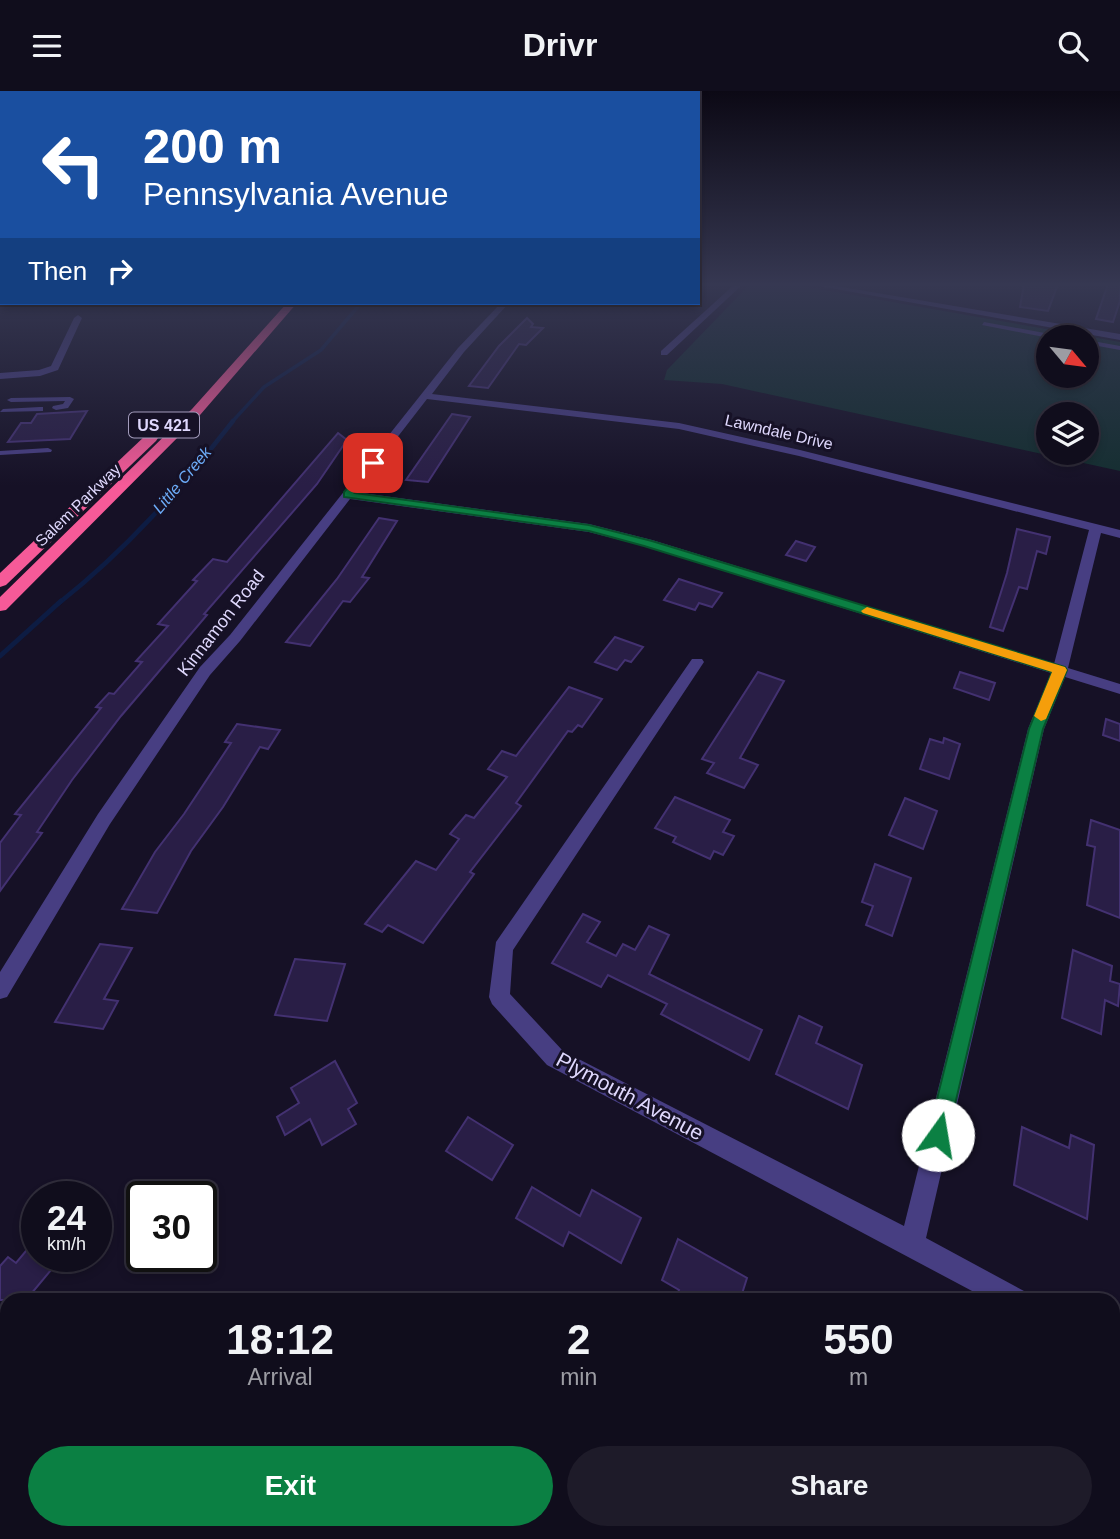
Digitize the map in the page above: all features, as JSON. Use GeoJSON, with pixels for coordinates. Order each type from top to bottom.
{"type":"FeatureCollection","features":[{"type":"Feature","properties":{"kind":"highway","name":"Salem Parkway"},"geometry":{"type":"LineString","coordinates":[[0,582],[178,411],[232,352]]}},
{"type":"Feature","properties":{"kind":"highway","name":"Salem Parkway"},"geometry":{"type":"LineString","coordinates":[[0,606],[196,412],[249,352]]}},
{"type":"Feature","properties":{"kind":"street"},"geometry":{"type":"LineString","coordinates":[[0,376],[40,373],[55,368],[63,352]]}},
{"type":"Feature","properties":{"kind":"street","name":"Kinnamon Road"},"geometry":{"type":"LineString","coordinates":[[0,990],[104,819],[205,671],[235,638],[460,352]]}},
{"type":"Feature","properties":{"kind":"street","name":"Lawndale Drive"},"geometry":{"type":"LineString","coordinates":[[424,396],[679,426],[800,453],[1120,534]]}},
{"type":"Feature","properties":{"kind":"street"},"geometry":{"type":"LineString","coordinates":[[348,495],[589,528],[648,543],[1120,689]]}},
{"type":"Feature","properties":{"kind":"street"},"geometry":{"type":"LineString","coordinates":[[912,1244],[1036,729],[1060,670],[1096,528]]}},
{"type":"Feature","properties":{"kind":"street","name":"Plymouth Avenue"},"geometry":{"type":"LineString","coordinates":[[697,662],[503,949],[499,997],[555,1058],[1002,1293]]}},
{"type":"Feature","properties":{"kind":"lane"},"geometry":{"type":"LineString","coordinates":[[40,409],[2,413],[8,397],[70,399],[65,406],[56,408]]}},
{"type":"Feature","properties":{"kind":"lane"},"geometry":{"type":"LineString","coordinates":[[0,453],[48,450]]}},
{"type":"Feature","properties":{"kind":"green space"},"geometry":{"type":"Polygon","coordinates":[[[685,352],[1036,352],[1036,389],[1099,389],[1099,352],[1120,352],[1120,471],[1093,465],[1099,465],[1099,402],[1036,402],[1036,453],[722,384],[664,380],[667,370],[685,352]]]}},
{"type":"Feature","properties":{"kind":"building"},"geometry":{"type":"Polygon","coordinates":[[[495,352],[514,352],[488,388],[469,386],[495,352]]]}},
{"type":"Feature","properties":{"kind":"building"},"geometry":{"type":"Polygon","coordinates":[[[87,411],[70,439],[8,442],[21,423],[31,423],[37,414],[87,411]]]}},
{"type":"Feature","properties":{"kind":"building"},"geometry":{"type":"Polygon","coordinates":[[[452,414],[470,417],[428,482],[406,480],[452,414]]]}},
{"type":"Feature","properties":{"kind":"building"},"geometry":{"type":"Polygon","coordinates":[[[338,433],[347,440],[317,484],[204,614],[207,615],[121,716],[72,780],[37,832],[42,833],[0,891],[0,843],[21,815],[15,814],[101,708],[96,707],[109,693],[114,694],[142,662],[136,661],[168,626],[158,624],[197,581],[193,580],[213,559],[227,562],[338,433]]]}},
{"type":"Feature","properties":{"kind":"building"},"geometry":{"type":"Polygon","coordinates":[[[379,518],[397,521],[362,577],[369,578],[350,602],[343,601],[310,646],[286,642],[337,579],[379,518]]]}},
{"type":"Feature","properties":{"kind":"building"},"geometry":{"type":"Polygon","coordinates":[[[1017,529],[1050,537],[1046,554],[1037,551],[1027,589],[1019,587],[1003,631],[990,627],[1017,529]]]}},
{"type":"Feature","properties":{"kind":"building"},"geometry":{"type":"Polygon","coordinates":[[[796,541],[815,547],[806,561],[786,555],[796,541]]]}},
{"type":"Feature","properties":{"kind":"building"},"geometry":{"type":"Polygon","coordinates":[[[679,579],[722,593],[712,607],[699,603],[695,610],[664,600],[679,579]]]}},
{"type":"Feature","properties":{"kind":"building"},"geometry":{"type":"Polygon","coordinates":[[[615,637],[643,647],[631,662],[625,660],[617,670],[595,662],[615,637]]]}},
{"type":"Feature","properties":{"kind":"building"},"geometry":{"type":"Polygon","coordinates":[[[758,672],[784,681],[740,758],[758,765],[744,788],[707,773],[714,763],[702,759],[758,672]]]}},
{"type":"Feature","properties":{"kind":"building"},"geometry":{"type":"Polygon","coordinates":[[[960,672],[995,683],[989,700],[954,688],[960,672]]]}},
{"type":"Feature","properties":{"kind":"building"},"geometry":{"type":"Polygon","coordinates":[[[569,687],[602,699],[582,727],[578,725],[572,732],[568,731],[516,803],[521,806],[470,872],[474,874],[423,943],[388,925],[382,932],[365,924],[416,861],[436,870],[459,839],[450,834],[466,815],[474,818],[507,777],[488,769],[502,751],[516,756],[569,687]]]}},
{"type":"Feature","properties":{"kind":"building"},"geometry":{"type":"Polygon","coordinates":[[[1106,719],[1120,724],[1120,741],[1103,735],[1106,719]]]}},
{"type":"Feature","properties":{"kind":"building"},"geometry":{"type":"Polygon","coordinates":[[[237,724],[280,730],[268,749],[260,747],[223,807],[191,851],[157,913],[122,909],[155,852],[231,743],[225,742],[237,724]]]}},
{"type":"Feature","properties":{"kind":"building"},"geometry":{"type":"Polygon","coordinates":[[[944,738],[960,744],[949,779],[920,769],[930,739],[943,743],[944,738]]]}},
{"type":"Feature","properties":{"kind":"building"},"geometry":{"type":"Polygon","coordinates":[[[675,797],[730,820],[723,832],[734,836],[723,855],[714,851],[710,859],[673,842],[676,837],[655,828],[675,797]]]}},
{"type":"Feature","properties":{"kind":"building"},"geometry":{"type":"Polygon","coordinates":[[[905,798],[937,811],[923,849],[889,835],[905,798]]]}},
{"type":"Feature","properties":{"kind":"building"},"geometry":{"type":"Polygon","coordinates":[[[1091,820],[1120,830],[1120,918],[1087,905],[1095,847],[1087,845],[1091,820]]]}},
{"type":"Feature","properties":{"kind":"building"},"geometry":{"type":"Polygon","coordinates":[[[875,864],[911,878],[892,936],[866,925],[873,906],[862,902],[875,864]]]}},
{"type":"Feature","properties":{"kind":"building"},"geometry":{"type":"Polygon","coordinates":[[[583,914],[600,922],[587,942],[616,956],[623,944],[635,950],[649,926],[669,935],[649,974],[762,1030],[749,1060],[661,1014],[667,1004],[608,975],[601,987],[552,963],[583,914]]]}},
{"type":"Feature","properties":{"kind":"building"},"geometry":{"type":"Polygon","coordinates":[[[100,944],[132,948],[104,999],[118,1001],[103,1029],[55,1022],[100,944]]]}},
{"type":"Feature","properties":{"kind":"building"},"geometry":{"type":"Polygon","coordinates":[[[1073,950],[1112,966],[1110,981],[1120,984],[1118,1006],[1105,1000],[1101,1034],[1062,1018],[1073,950]]]}},
{"type":"Feature","properties":{"kind":"building"},"geometry":{"type":"Polygon","coordinates":[[[295,959],[345,964],[327,1021],[275,1015],[295,959]]]}},
{"type":"Feature","properties":{"kind":"building"},"geometry":{"type":"Polygon","coordinates":[[[799,1016],[822,1027],[816,1043],[862,1065],[848,1109],[776,1074],[799,1016]]]}},
{"type":"Feature","properties":{"kind":"building"},"geometry":{"type":"Polygon","coordinates":[[[335,1061],[357,1103],[348,1109],[356,1124],[322,1145],[310,1119],[285,1135],[277,1117],[299,1103],[291,1088],[335,1061]]]}},
{"type":"Feature","properties":{"kind":"building"},"geometry":{"type":"Polygon","coordinates":[[[468,1117],[513,1145],[492,1180],[446,1151],[468,1117]]]}},
{"type":"Feature","properties":{"kind":"building"},"geometry":{"type":"Polygon","coordinates":[[[1022,1127],[1069,1148],[1071,1135],[1094,1145],[1087,1219],[1014,1185],[1022,1127]]]}},
{"type":"Feature","properties":{"kind":"building"},"geometry":{"type":"Polygon","coordinates":[[[532,1187],[580,1216],[592,1190],[641,1218],[621,1263],[569,1232],[563,1246],[516,1218],[532,1187]]]}},
{"type":"Feature","properties":{"kind":"building"},"geometry":{"type":"Polygon","coordinates":[[[678,1239],[747,1278],[742,1293],[678,1293],[679,1290],[662,1280],[678,1239]]]}},
{"type":"Feature","properties":{"kind":"building"},"geometry":{"type":"Polygon","coordinates":[[[8,1257],[16,1263],[21,1257],[21,1272],[49,1272],[32,1293],[0,1293],[0,1266],[8,1257]]]}},
{"type":"Feature","properties":{"kind":"waterway","name":"Little Creek"},"geometry":{"type":"LineString","coordinates":[[231,423],[264,387],[319,352]]}},
{"type":"Feature","properties":{"kind":"waterway","name":"Little Creek"},"geometry":{"type":"LineString","coordinates":[[59,603],[130,540],[193,471],[233,421]]}},
{"type":"Feature","properties":{"kind":"waterway","name":"Little Creek"},"geometry":{"type":"LineString","coordinates":[[0,656],[61,601]]}},
{"type":"Feature","properties":{"kind":"slow traffic"},"geometry":{"type":"LineString","coordinates":[[867,611],[1060,670],[1041,716]]}},
{"type":"Feature","properties":{"kind":"route"},"geometry":{"type":"LineString","coordinates":[[373,463],[348,495],[589,528],[648,543],[1060,670],[1036,729],[938,1135]]}}]}
